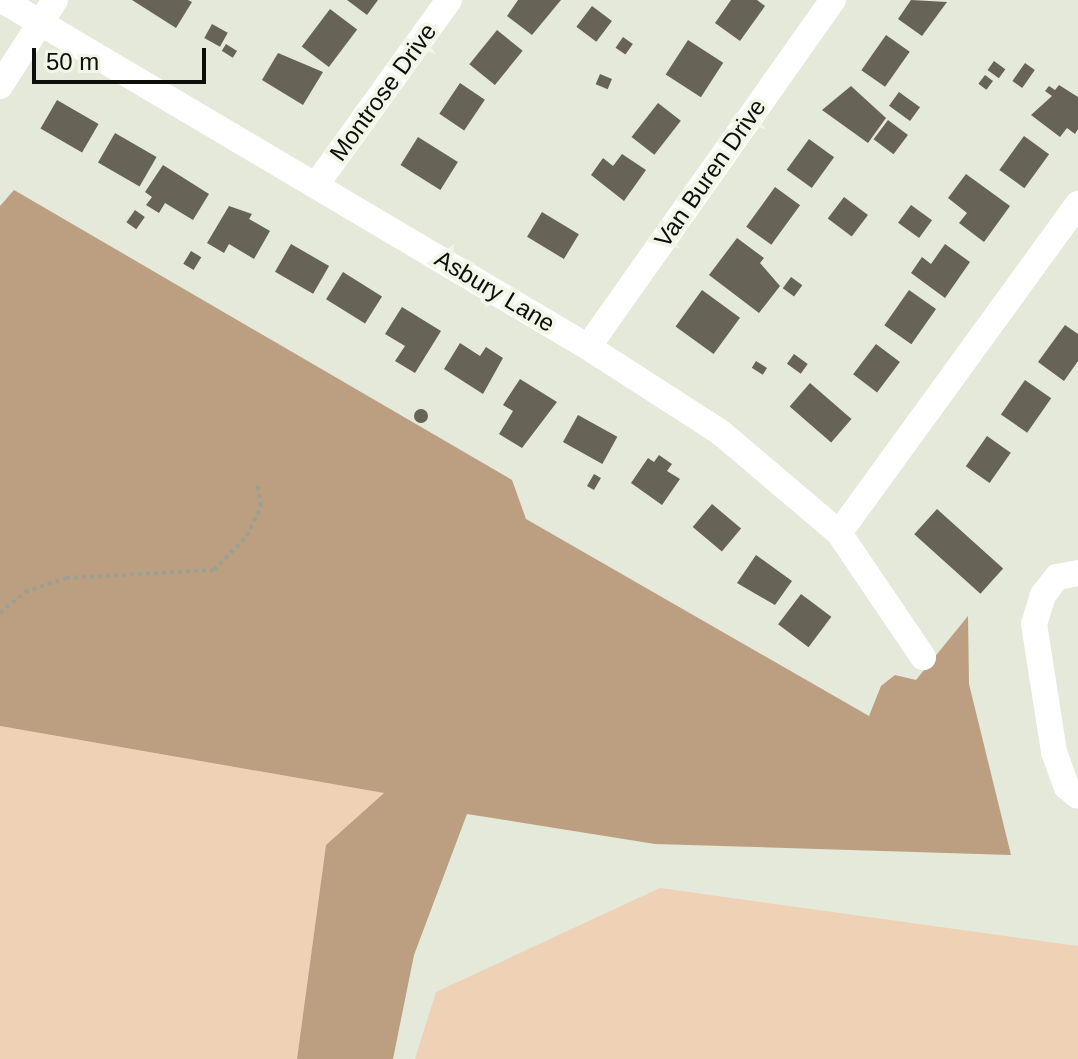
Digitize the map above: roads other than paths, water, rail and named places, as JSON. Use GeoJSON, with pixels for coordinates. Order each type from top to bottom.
{"type":"FeatureCollection","features":[{"type":"Feature","properties":{"kind":"street","name":"Asbury Lane"},"geometry":{"type":"LineString","coordinates":[[2,0],[588,347],[720,432],[839,533],[923,657]]}},
{"type":"Feature","properties":{"kind":"street"},"geometry":{"type":"LineString","coordinates":[[0,86],[55,0]]}},
{"type":"Feature","properties":{"kind":"street","name":"Montrose Drive"},"geometry":{"type":"LineString","coordinates":[[316,185],[449,0]]}},
{"type":"Feature","properties":{"kind":"street","name":"Van Buren Drive"},"geometry":{"type":"LineString","coordinates":[[588,347],[833,0]]}},
{"type":"Feature","properties":{"kind":"street"},"geometry":{"type":"LineString","coordinates":[[839,533],[1078,204]]}},
{"type":"Feature","properties":{"kind":"street"},"geometry":{"type":"LineString","coordinates":[[1078,573],[1057,577],[1043,595],[1034,624],[1054,752],[1067,787],[1078,796]]}}]}
